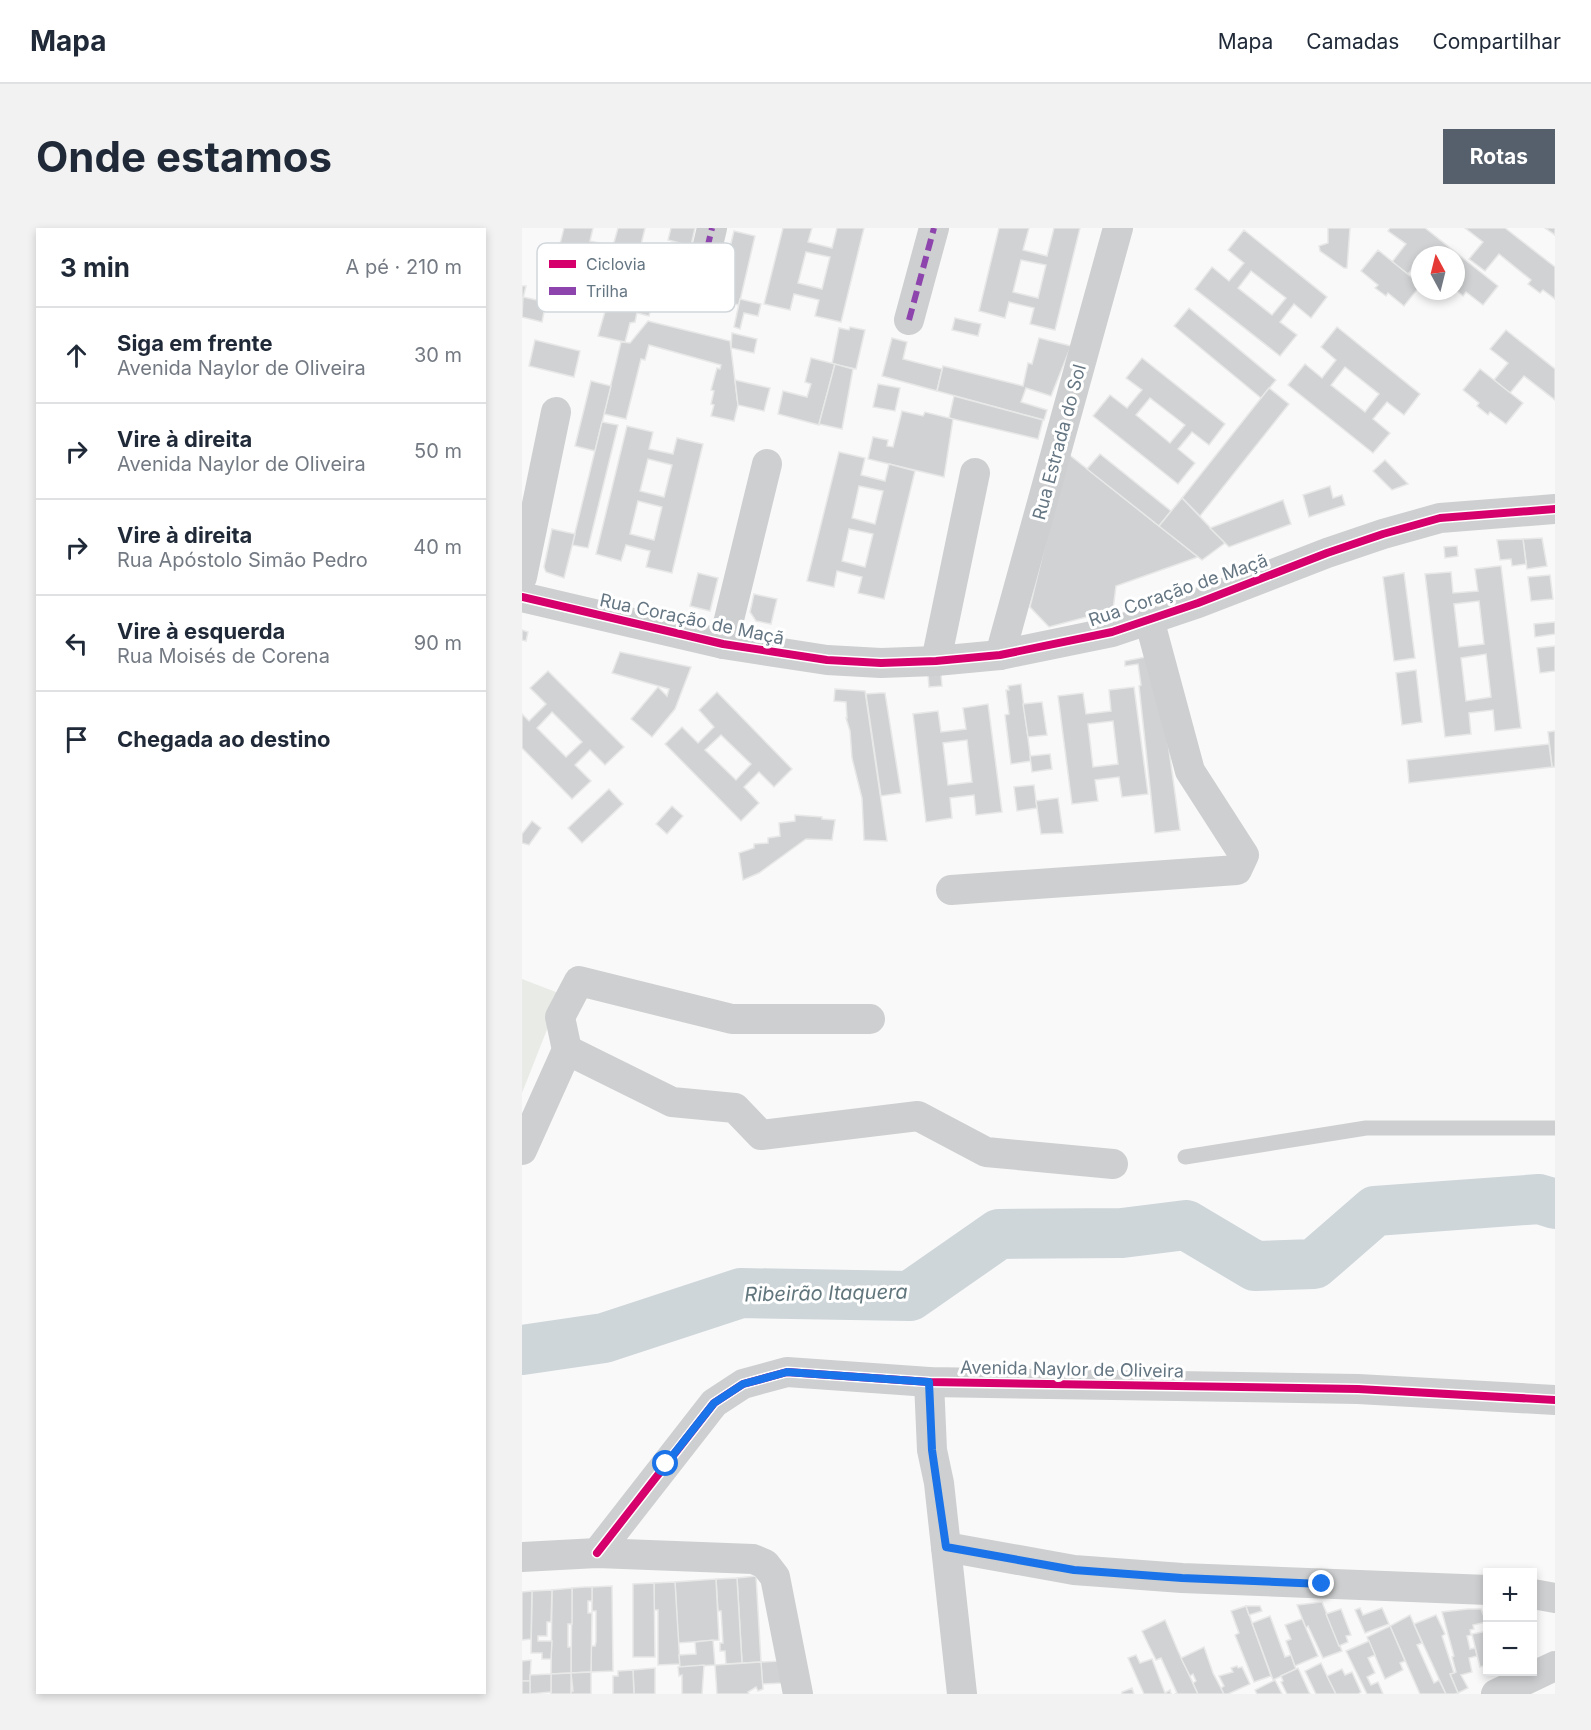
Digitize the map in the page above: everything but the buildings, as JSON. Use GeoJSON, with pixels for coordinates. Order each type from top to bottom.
{"type":"FeatureCollection","features":[{"type":"Feature","properties":{"kind":"street"},"geometry":{"type":"LineString","coordinates":[[708,243],[712,228]]}},
{"type":"Feature","properties":{"kind":"street"},"geometry":{"type":"LineString","coordinates":[[909,320],[934,228]]}},
{"type":"Feature","properties":{"kind":"street","name":"Rua Estrada do Sol"},"geometry":{"type":"LineString","coordinates":[[1000,655],[1118,228]]}},
{"type":"Feature","properties":{"kind":"street"},"geometry":{"type":"LineString","coordinates":[[522,577],[556,412]]}},
{"type":"Feature","properties":{"kind":"street"},"geometry":{"type":"LineString","coordinates":[[723,644],[767,465]]}},
{"type":"Feature","properties":{"kind":"street"},"geometry":{"type":"LineString","coordinates":[[936,661],[975,473]]}},
{"type":"Feature","properties":{"kind":"street","name":"Rua Coração de Maçã"},"geometry":{"type":"LineString","coordinates":[[522,597],[723,644],[827,660],[881,663],[936,661],[1000,655],[1112,632],[1338,549],[1440,518],[1555,509]]}},
{"type":"Feature","properties":{"kind":"street"},"geometry":{"type":"LineString","coordinates":[[951,890],[1237,870],[1244,855],[1190,771],[1149,619]]}},
{"type":"Feature","properties":{"kind":"street"},"geometry":{"type":"LineString","coordinates":[[522,1150],[567,1050],[560,1017],[579,981],[732,1019],[870,1019]]}},
{"type":"Feature","properties":{"kind":"street"},"geometry":{"type":"LineString","coordinates":[[567,1050],[672,1102],[735,1108],[761,1135],[918,1116],[986,1152],[1113,1164]]}},
{"type":"Feature","properties":{"kind":"street","name":"Avenida Naylor de Oliveira"},"geometry":{"type":"LineString","coordinates":[[597,1553],[714,1403],[743,1384],[787,1372],[929,1382],[1358,1389],[1555,1400]]}},
{"type":"Feature","properties":{"kind":"street"},"geometry":{"type":"LineString","coordinates":[[929,1382],[932,1450],[963,1694]]}},
{"type":"Feature","properties":{"kind":"street"},"geometry":{"type":"LineString","coordinates":[[946,1547],[1085,1571],[1182,1578],[1483,1590]]}},
{"type":"Feature","properties":{"kind":"street"},"geometry":{"type":"LineString","coordinates":[[522,1557],[597,1553],[753,1559],[765,1564],[775,1577],[797,1693]]}},
{"type":"Feature","properties":{"kind":"street"},"geometry":{"type":"LineString","coordinates":[[1537,1595],[1555,1598]]}},
{"type":"Feature","properties":{"kind":"street"},"geometry":{"type":"LineString","coordinates":[[1496,1694],[1555,1666]]}},
{"type":"Feature","properties":{"kind":"lane"},"geometry":{"type":"LineString","coordinates":[[1185,1157],[1366,1128],[1555,1128]]}},
{"type":"Feature","properties":{"kind":"shaded area"},"geometry":{"type":"Polygon","coordinates":[[[522,979],[561,994],[522,1093],[522,979]]]}},
{"type":"Feature","properties":{"kind":"waterway","name":"Ribeirão Itaquera"},"geometry":{"type":"LineString","coordinates":[[522,1350],[604,1338],[741,1293],[910,1296],[999,1234],[1122,1233],[1186,1225],[1255,1266],[1314,1264],[1375,1211],[1539,1199],[1555,1204]]}},
{"type":"Feature","properties":{"kind":"marked path"},"geometry":{"type":"LineString","coordinates":[[708,243],[712,228]]}},
{"type":"Feature","properties":{"kind":"marked path"},"geometry":{"type":"LineString","coordinates":[[909,320],[934,228]]}},
{"type":"Feature","properties":{"kind":"cycle path"},"geometry":{"type":"LineString","coordinates":[[522,597],[723,644],[827,660],[881,663],[936,661],[1000,655],[1112,632],[1198,603],[1327,553],[1440,518],[1555,509]]}},
{"type":"Feature","properties":{"kind":"cycle path"},"geometry":{"type":"LineString","coordinates":[[597,1553],[714,1403],[743,1384],[787,1372],[929,1382],[1358,1389],[1555,1400]]}},
{"type":"Feature","properties":{"kind":"route"},"geometry":{"type":"LineString","coordinates":[[666,1464],[714,1403],[743,1384],[787,1372],[929,1382],[932,1450],[939,1483],[946,1547],[1074,1570],[1182,1578],[1322,1584]]}}]}
